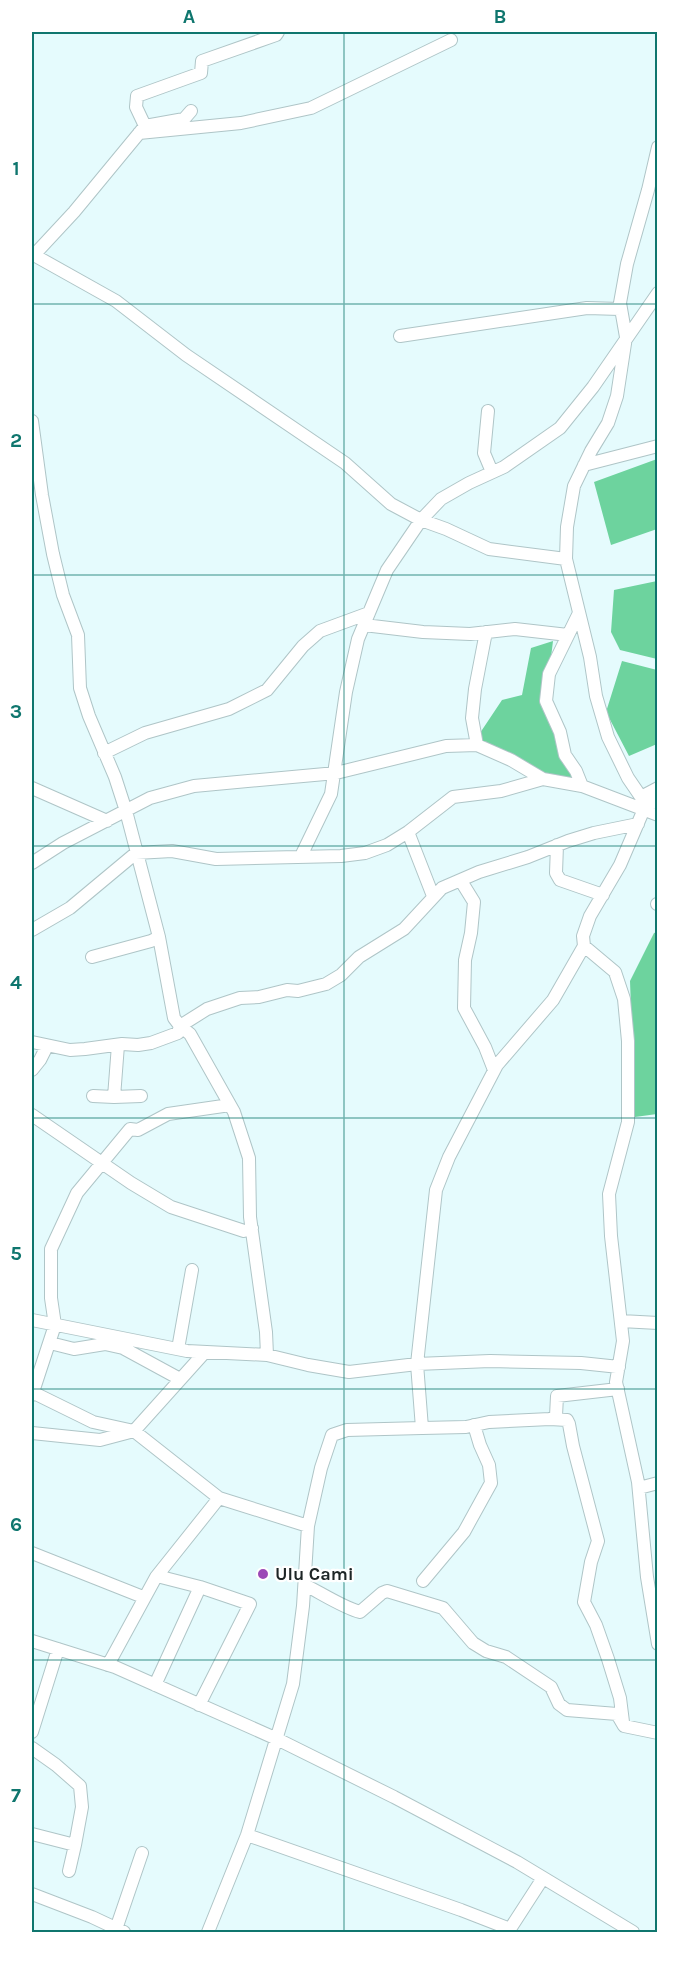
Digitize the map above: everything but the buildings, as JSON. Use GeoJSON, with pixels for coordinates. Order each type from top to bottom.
{"type":"FeatureCollection","features":[{"type":"Feature","properties":{"kind":"street"},"geometry":{"type":"LineString","coordinates":[[142,130],[136,107],[137,96],[201,73],[202,61],[276,35],[278,32]]}},
{"type":"Feature","properties":{"kind":"street"},"geometry":{"type":"LineString","coordinates":[[142,130],[242,123],[312,108],[451,40]]}},
{"type":"Feature","properties":{"kind":"street"},"geometry":{"type":"LineString","coordinates":[[191,111],[184,119],[142,130],[74,212],[33,254],[116,301],[186,355],[345,463],[391,504],[421,520],[489,549],[566,559]]}},
{"type":"Feature","properties":{"kind":"street"},"geometry":{"type":"LineString","coordinates":[[657,147],[655,169],[627,264],[620,309],[626,337],[617,396],[608,423],[574,486],[567,527],[566,559],[590,657],[596,696],[609,737],[627,778],[643,803],[657,815]]}},
{"type":"Feature","properties":{"kind":"street"},"geometry":{"type":"LineString","coordinates":[[301,856],[331,794],[336,773],[346,692],[358,639],[387,570],[421,520],[441,499],[538,446],[560,428],[593,387],[657,293]]}},
{"type":"Feature","properties":{"kind":"street"},"geometry":{"type":"LineString","coordinates":[[400,336],[587,308],[620,309]]}},
{"type":"Feature","properties":{"kind":"street"},"geometry":{"type":"LineString","coordinates":[[488,411],[484,453],[492,472]]}},
{"type":"Feature","properties":{"kind":"street"},"geometry":{"type":"LineString","coordinates":[[32,421],[53,554],[63,595],[78,635],[80,688],[126,811],[159,937],[174,1018],[190,1034],[234,1112],[249,1158],[252,1227],[267,1355]]}},
{"type":"Feature","properties":{"kind":"street"},"geometry":{"type":"LineString","coordinates":[[584,465],[657,446]]}},
{"type":"Feature","properties":{"kind":"street"},"geometry":{"type":"LineString","coordinates":[[579,613],[549,674],[546,701],[560,732],[565,754],[582,786]]}},
{"type":"Feature","properties":{"kind":"street"},"geometry":{"type":"LineString","coordinates":[[104,753],[145,733],[229,709],[267,690],[303,646],[320,631],[367,619],[423,632],[470,634],[514,628],[568,635]]}},
{"type":"Feature","properties":{"kind":"street"},"geometry":{"type":"LineString","coordinates":[[477,745],[472,718],[486,632]]}},
{"type":"Feature","properties":{"kind":"street"},"geometry":{"type":"LineString","coordinates":[[32,863],[63,843],[150,798],[194,786],[336,773],[446,746],[477,745],[511,760],[543,779],[582,786],[643,803],[657,802]]}},
{"type":"Feature","properties":{"kind":"street"},"geometry":{"type":"LineString","coordinates":[[32,930],[70,909],[136,853],[172,851],[216,859],[341,856],[365,853],[387,845],[408,832],[453,797],[501,792],[543,779]]}},
{"type":"Feature","properties":{"kind":"street"},"geometry":{"type":"LineString","coordinates":[[32,788],[107,821]]}},
{"type":"Feature","properties":{"kind":"street"},"geometry":{"type":"LineString","coordinates":[[422,1428],[417,1364],[436,1190],[449,1157],[494,1070],[553,1000],[584,946],[583,936],[586,926],[620,865],[638,824],[643,803],[657,788]]}},
{"type":"Feature","properties":{"kind":"street"},"geometry":{"type":"LineString","coordinates":[[32,1042],[70,1050],[152,1043],[178,1033],[180,1026],[207,1009],[240,998],[259,998],[287,990],[298,991],[326,984],[341,975],[359,957],[404,929],[442,888],[480,872],[594,832],[638,824]]}},
{"type":"Feature","properties":{"kind":"street"},"geometry":{"type":"LineString","coordinates":[[408,832],[434,896]]}},
{"type":"Feature","properties":{"kind":"street"},"geometry":{"type":"LineString","coordinates":[[557,845],[556,873],[560,880],[603,895]]}},
{"type":"Feature","properties":{"kind":"street"},"geometry":{"type":"LineString","coordinates":[[461,881],[474,902],[465,960],[464,1008],[485,1047],[494,1070]]}},
{"type":"Feature","properties":{"kind":"street"},"geometry":{"type":"LineString","coordinates":[[92,957],[159,937]]}},
{"type":"Feature","properties":{"kind":"street"},"geometry":{"type":"LineString","coordinates":[[584,946],[615,972],[624,999],[628,1122],[609,1194],[611,1236],[623,1341],[616,1382],[639,1488],[647,1577],[657,1644]]}},
{"type":"Feature","properties":{"kind":"street"},"geometry":{"type":"LineString","coordinates":[[114,1097],[118,1045]]}},
{"type":"Feature","properties":{"kind":"street"},"geometry":{"type":"LineString","coordinates":[[32,1071],[47,1046]]}},
{"type":"Feature","properties":{"kind":"street"},"geometry":{"type":"LineString","coordinates":[[93,1096],[141,1096]]}},
{"type":"Feature","properties":{"kind":"street"},"geometry":{"type":"LineString","coordinates":[[230,1105],[168,1114],[138,1130],[130,1129],[77,1192],[51,1250],[51,1298],[56,1325],[32,1393],[93,1422],[134,1431],[219,1498],[308,1526]]}},
{"type":"Feature","properties":{"kind":"street"},"geometry":{"type":"LineString","coordinates":[[32,1115],[171,1208],[244,1230],[252,1227]]}},
{"type":"Feature","properties":{"kind":"street"},"geometry":{"type":"LineString","coordinates":[[177,1349],[192,1270]]}},
{"type":"Feature","properties":{"kind":"street"},"geometry":{"type":"LineString","coordinates":[[32,1320],[177,1349],[267,1355],[349,1372],[417,1364],[490,1361],[581,1363],[619,1367]]}},
{"type":"Feature","properties":{"kind":"street"},"geometry":{"type":"LineString","coordinates":[[621,1321],[657,1323]]}},
{"type":"Feature","properties":{"kind":"street"},"geometry":{"type":"LineString","coordinates":[[50,1343],[74,1349],[105,1344],[123,1348],[180,1379]]}},
{"type":"Feature","properties":{"kind":"street"},"geometry":{"type":"LineString","coordinates":[[32,1433],[100,1440],[134,1431],[205,1352]]}},
{"type":"Feature","properties":{"kind":"street"},"geometry":{"type":"LineString","coordinates":[[550,1419],[556,1416],[557,1396],[618,1389]]}},
{"type":"Feature","properties":{"kind":"street"},"geometry":{"type":"LineString","coordinates":[[208,1932],[246,1835],[293,1684],[308,1526],[321,1468],[332,1435],[347,1430],[567,1420],[598,1541],[591,1562],[584,1602],[596,1625],[608,1659],[620,1698],[624,1726]]}},
{"type":"Feature","properties":{"kind":"street"},"geometry":{"type":"LineString","coordinates":[[423,1581],[464,1532],[491,1484],[489,1465],[474,1425]]}},
{"type":"Feature","properties":{"kind":"street"},"geometry":{"type":"LineString","coordinates":[[639,1488],[657,1483]]}},
{"type":"Feature","properties":{"kind":"street"},"geometry":{"type":"LineString","coordinates":[[108,1665],[156,1576],[219,1498]]}},
{"type":"Feature","properties":{"kind":"street"},"geometry":{"type":"LineString","coordinates":[[32,1553],[144,1597]]}},
{"type":"Feature","properties":{"kind":"street"},"geometry":{"type":"LineString","coordinates":[[156,1576],[200,1587],[250,1604],[199,1705]]}},
{"type":"Feature","properties":{"kind":"street"},"geometry":{"type":"LineString","coordinates":[[304,1585],[336,1600],[349,1609],[360,1612],[387,1591],[443,1608],[473,1643],[506,1657],[551,1687],[559,1704],[567,1710],[617,1714],[624,1726],[657,1733]]}},
{"type":"Feature","properties":{"kind":"street"},"geometry":{"type":"LineString","coordinates":[[155,1685],[200,1587]]}},
{"type":"Feature","properties":{"kind":"street"},"geometry":{"type":"LineString","coordinates":[[32,1641],[108,1665],[277,1739],[394,1797],[543,1878],[633,1932]]}},
{"type":"Feature","properties":{"kind":"street"},"geometry":{"type":"LineString","coordinates":[[32,1732],[58,1649]]}},
{"type":"Feature","properties":{"kind":"street"},"geometry":{"type":"LineString","coordinates":[[32,1748],[80,1786],[82,1807],[69,1871]]}},
{"type":"Feature","properties":{"kind":"street"},"geometry":{"type":"LineString","coordinates":[[32,1834],[75,1845]]}},
{"type":"Feature","properties":{"kind":"street"},"geometry":{"type":"LineString","coordinates":[[246,1835],[510,1929],[543,1878]]}},
{"type":"Feature","properties":{"kind":"street"},"geometry":{"type":"LineString","coordinates":[[32,1894],[120,1930],[142,1853]]}},
{"type":"Feature","properties":{"kind":"green space"},"geometry":{"type":"Polygon","coordinates":[[[657,459],[657,529],[611,545],[594,482],[657,459]]]}},
{"type":"Feature","properties":{"kind":"green space"},"geometry":{"type":"Polygon","coordinates":[[[657,581],[657,659],[620,650],[611,632],[614,590],[657,581]]]}},
{"type":"Feature","properties":{"kind":"green space"},"geometry":{"type":"Polygon","coordinates":[[[553,641],[549,674],[554,732],[560,756],[581,781],[543,779],[477,745],[480,733],[502,700],[522,695],[531,648],[553,641]]]}},
{"type":"Feature","properties":{"kind":"green space"},"geometry":{"type":"Polygon","coordinates":[[[622,661],[657,670],[657,744],[629,756],[606,712],[622,661]]]}},
{"type":"Feature","properties":{"kind":"green space"},"geometry":{"type":"Polygon","coordinates":[[[657,932],[657,1114],[635,1117],[630,981],[654,933],[657,932]]]}},
{"type":"Feature","properties":{"kind":"place","name":"Ulu Cami"},"geometry":{"type":"Point","coordinates":[263,1574]}}]}
